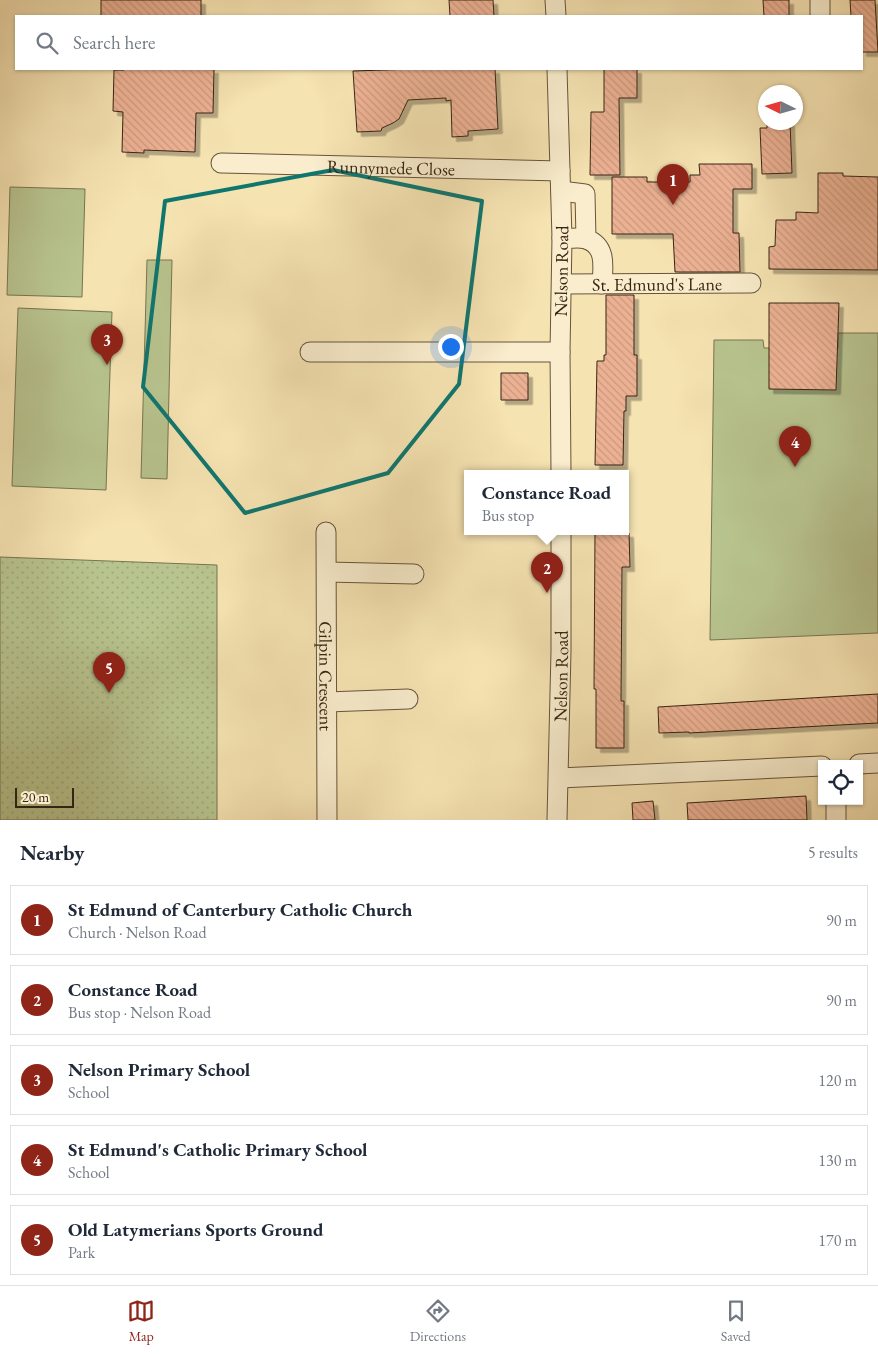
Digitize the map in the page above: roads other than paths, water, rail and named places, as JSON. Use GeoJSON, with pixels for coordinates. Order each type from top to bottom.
{"type":"FeatureCollection","features":[{"type":"Feature","properties":{"kind":"street"},"geometry":{"type":"LineString","coordinates":[[555,0],[556,15]]}},
{"type":"Feature","properties":{"kind":"street"},"geometry":{"type":"LineString","coordinates":[[820,0],[820,15]]}},
{"type":"Feature","properties":{"kind":"street","name":"Nelson Road"},"geometry":{"type":"LineString","coordinates":[[557,70],[562,238],[561,470]]}},
{"type":"Feature","properties":{"kind":"street","name":"Runnymede Close"},"geometry":{"type":"LineString","coordinates":[[221,163],[560,171]]}},
{"type":"Feature","properties":{"kind":"street"},"geometry":{"type":"LineString","coordinates":[[561,191],[585,194],[586,239]]}},
{"type":"Feature","properties":{"kind":"street"},"geometry":{"type":"LineString","coordinates":[[562,238],[586,239],[597,246],[604,258],[602,284]]}},
{"type":"Feature","properties":{"kind":"street","name":"St. Edmund's Lane"},"geometry":{"type":"LineString","coordinates":[[562,284],[752,283]]}},
{"type":"Feature","properties":{"kind":"street"},"geometry":{"type":"LineString","coordinates":[[310,352],[560,352]]}},
{"type":"Feature","properties":{"kind":"street","name":"Gilpin Crescent"},"geometry":{"type":"LineString","coordinates":[[326,532],[327,820]]}},
{"type":"Feature","properties":{"kind":"street","name":"Nelson Road"},"geometry":{"type":"LineString","coordinates":[[557,820],[561,535]]}},
{"type":"Feature","properties":{"kind":"street"},"geometry":{"type":"LineString","coordinates":[[326,572],[414,574]]}},
{"type":"Feature","properties":{"kind":"street"},"geometry":{"type":"LineString","coordinates":[[327,702],[408,699]]}},
{"type":"Feature","properties":{"kind":"street"},"geometry":{"type":"LineString","coordinates":[[863,764],[878,763]]}},
{"type":"Feature","properties":{"kind":"street"},"geometry":{"type":"LineString","coordinates":[[559,778],[818,766]]}},
{"type":"Feature","properties":{"kind":"street"},"geometry":{"type":"LineString","coordinates":[[836,805],[836,820]]}},
{"type":"Feature","properties":{"kind":"place","name":"St Edmund of Canterbury Catholic Church"},"geometry":{"type":"Point","coordinates":[673,205]}},
{"type":"Feature","properties":{"kind":"place","name":"Nelson Primary School"},"geometry":{"type":"Point","coordinates":[107,365]}},
{"type":"Feature","properties":{"kind":"place","name":"St Edmund's Catholic Primary School"},"geometry":{"type":"Point","coordinates":[795,467]}},
{"type":"Feature","properties":{"kind":"place","name":"Constance Road"},"geometry":{"type":"Point","coordinates":[547,593]}},
{"type":"Feature","properties":{"kind":"place","name":"Old Latymerians Sports Ground"},"geometry":{"type":"Point","coordinates":[109,693]}}]}
